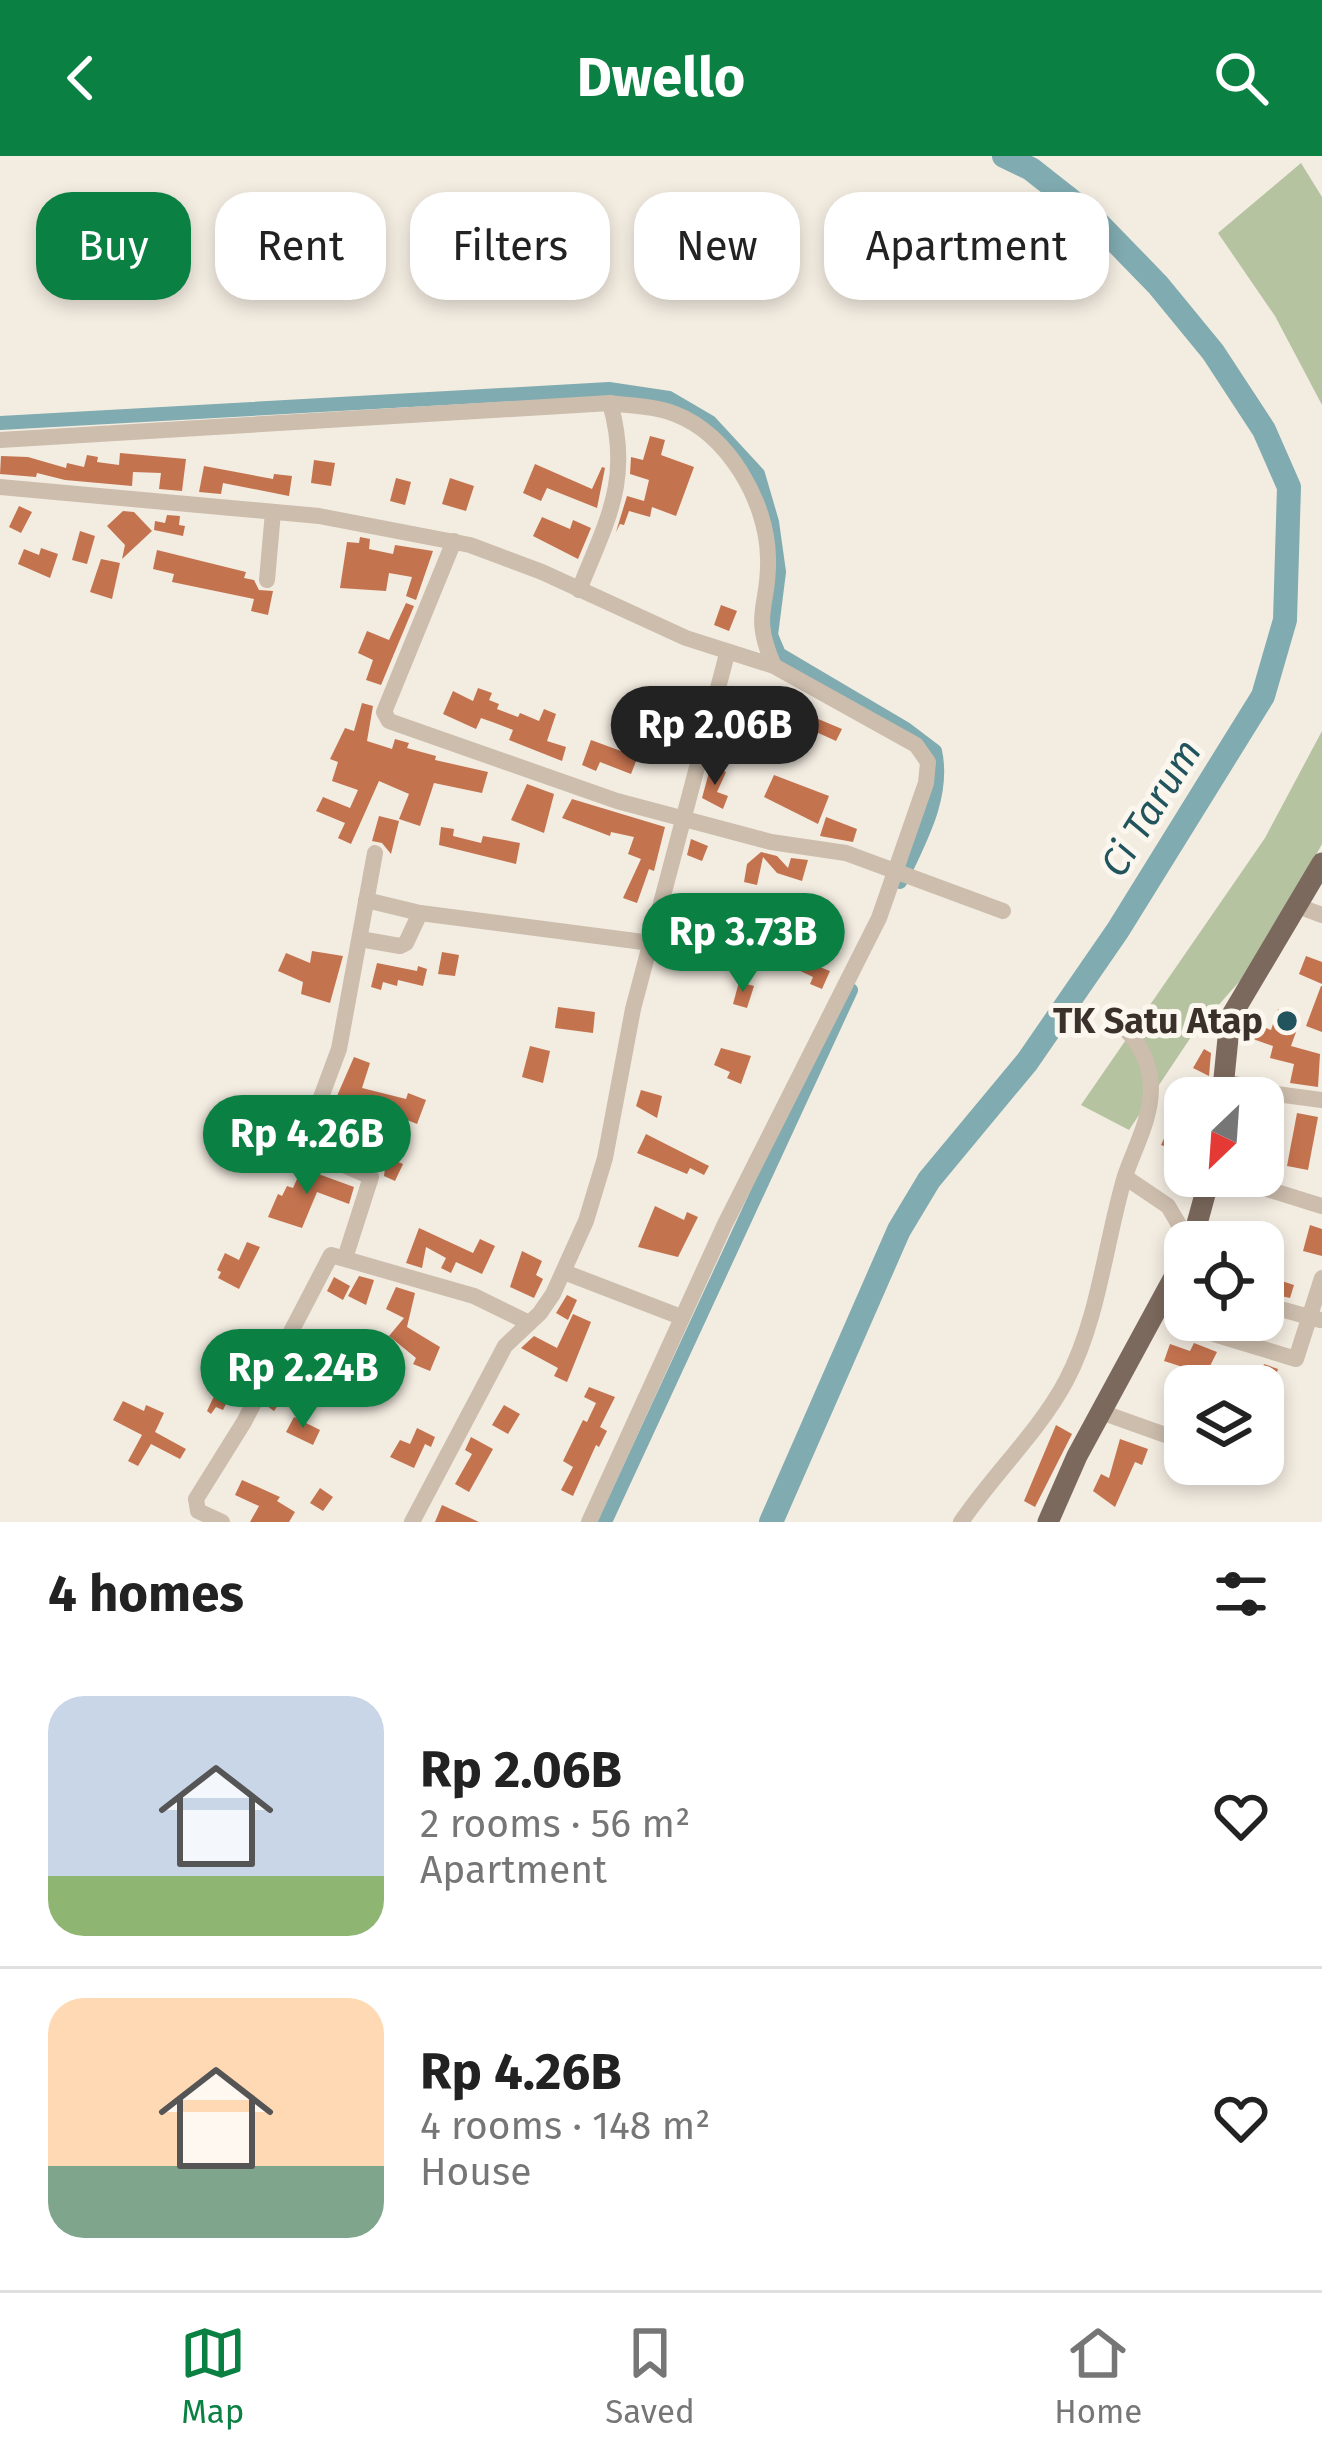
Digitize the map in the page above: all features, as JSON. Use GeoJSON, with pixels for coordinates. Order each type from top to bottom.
{"type":"FeatureCollection","features":[{"type":"Feature","properties":{"kind":"main road"},"geometry":{"type":"LineString","coordinates":[[1224,1077],[1230,1018],[1322,863]]}},
{"type":"Feature","properties":{"kind":"main road"},"geometry":{"type":"LineString","coordinates":[[1048,1522],[1101,1412],[1164,1299]]}},
{"type":"Feature","properties":{"kind":"street"},"geometry":{"type":"LineString","coordinates":[[579,590],[608,518],[621,466],[620,437],[610,404]]}},
{"type":"Feature","properties":{"kind":"street"},"geometry":{"type":"LineString","coordinates":[[0,440],[610,404],[655,409],[692,422],[725,450],[745,481],[767,542],[769,562],[760,623],[773,667]]}},
{"type":"Feature","properties":{"kind":"street"},"geometry":{"type":"LineString","coordinates":[[0,487],[375,524],[454,541],[506,557],[728,654],[773,667],[851,706],[916,745],[923,754],[926,783],[879,918],[681,1317],[589,1522]]}},
{"type":"Feature","properties":{"kind":"street"},"geometry":{"type":"LineString","coordinates":[[267,580],[273,512]]}},
{"type":"Feature","properties":{"kind":"street"},"geometry":{"type":"LineString","coordinates":[[454,541],[398,672],[386,718],[526,771],[682,821],[846,853],[1003,910]]}},
{"type":"Feature","properties":{"kind":"street"},"geometry":{"type":"LineString","coordinates":[[412,1522],[505,1346],[546,1306],[601,1174],[627,1036],[728,654]]}},
{"type":"Feature","properties":{"kind":"street"},"geometry":{"type":"LineString","coordinates":[[345,1258],[371,1177],[304,1144],[339,1049],[375,853]]}},
{"type":"Feature","properties":{"kind":"street"},"geometry":{"type":"LineString","coordinates":[[366,900],[420,914],[651,944]]}},
{"type":"Feature","properties":{"kind":"street"},"geometry":{"type":"LineString","coordinates":[[1298,906],[1322,915]]}},
{"type":"Feature","properties":{"kind":"street"},"geometry":{"type":"LineString","coordinates":[[360,939],[400,946],[420,914]]}},
{"type":"Feature","properties":{"kind":"street"},"geometry":{"type":"LineString","coordinates":[[961,1522],[1027,1439],[1066,1380],[1095,1294],[1125,1177],[1149,1109],[1151,1083],[1141,1044],[1114,1017]]}},
{"type":"Feature","properties":{"kind":"street"},"geometry":{"type":"LineString","coordinates":[[1284,1095],[1322,1100]]}},
{"type":"Feature","properties":{"kind":"street"},"geometry":{"type":"LineString","coordinates":[[1125,1177],[1168,1206],[1177,1221]]}},
{"type":"Feature","properties":{"kind":"street"},"geometry":{"type":"LineString","coordinates":[[1284,1194],[1322,1206]]}},
{"type":"Feature","properties":{"kind":"street"},"geometry":{"type":"LineString","coordinates":[[222,1522],[198,1511],[196,1499],[244,1422],[334,1255],[474,1296],[530,1323]]}},
{"type":"Feature","properties":{"kind":"street"},"geometry":{"type":"LineString","coordinates":[[564,1272],[681,1317]]}},
{"type":"Feature","properties":{"kind":"street"},"geometry":{"type":"LineString","coordinates":[[1235,1341],[1292,1360],[1300,1354],[1317,1319],[1322,1278]]}},
{"type":"Feature","properties":{"kind":"street"},"geometry":{"type":"LineString","coordinates":[[1160,1306],[1164,1308]]}},
{"type":"Feature","properties":{"kind":"street"},"geometry":{"type":"LineString","coordinates":[[1284,1310],[1317,1319]]}},
{"type":"Feature","properties":{"kind":"street"},"geometry":{"type":"LineString","coordinates":[[1101,1412],[1164,1434]]}},
{"type":"Feature","properties":{"kind":"green space"},"geometry":{"type":"Polygon","coordinates":[[[1301,163],[1322,197],[1322,405],[1275,316],[1218,233],[1301,163]]]}},
{"type":"Feature","properties":{"kind":"green space"},"geometry":{"type":"Polygon","coordinates":[[[1322,731],[1322,844],[1261,957],[1193,1034],[1129,1130],[1081,1105],[1265,838],[1322,731]]]}},
{"type":"Feature","properties":{"kind":"building"},"geometry":{"type":"Polygon","coordinates":[[[650,436],[665,440],[661,455],[694,467],[676,516],[652,507],[650,517],[629,511],[616,532],[627,496],[644,501],[649,480],[630,474],[631,457],[643,460],[650,436]]]}},
{"type":"Feature","properties":{"kind":"building"},"geometry":{"type":"Polygon","coordinates":[[[120,453],[186,459],[182,491],[159,489],[161,473],[133,472],[132,486],[37,473],[36,477],[0,474],[1,456],[28,457],[66,468],[67,463],[84,467],[87,455],[98,457],[97,462],[119,465],[120,453]]]}},
{"type":"Feature","properties":{"kind":"building"},"geometry":{"type":"Polygon","coordinates":[[[314,460],[335,463],[331,486],[311,483],[314,460]]]}},
{"type":"Feature","properties":{"kind":"building"},"geometry":{"type":"Polygon","coordinates":[[[535,464],[592,489],[605,468],[597,508],[547,488],[541,501],[523,493],[535,464]]]}},
{"type":"Feature","properties":{"kind":"building"},"geometry":{"type":"Polygon","coordinates":[[[204,466],[273,479],[274,474],[292,476],[289,496],[223,483],[221,494],[199,492],[204,466]]]}},
{"type":"Feature","properties":{"kind":"building"},"geometry":{"type":"Polygon","coordinates":[[[396,478],[411,482],[405,505],[390,501],[396,478]]]}},
{"type":"Feature","properties":{"kind":"building"},"geometry":{"type":"Polygon","coordinates":[[[450,478],[474,486],[466,511],[442,504],[450,478]]]}},
{"type":"Feature","properties":{"kind":"building"},"geometry":{"type":"Polygon","coordinates":[[[19,506],[32,512],[21,533],[9,527],[19,506]]]}},
{"type":"Feature","properties":{"kind":"building"},"geometry":{"type":"Polygon","coordinates":[[[123,511],[134,512],[152,531],[122,559],[125,545],[107,526],[123,511]]]}},
{"type":"Feature","properties":{"kind":"building"},"geometry":{"type":"Polygon","coordinates":[[[167,515],[180,516],[183,536],[154,530],[155,521],[165,523],[167,515]]]}},
{"type":"Feature","properties":{"kind":"building"},"geometry":{"type":"Polygon","coordinates":[[[542,517],[570,529],[573,520],[591,528],[578,559],[533,536],[542,517]]]}},
{"type":"Feature","properties":{"kind":"building"},"geometry":{"type":"Polygon","coordinates":[[[80,531],[95,536],[87,564],[72,560],[80,531]]]}},
{"type":"Feature","properties":{"kind":"building"},"geometry":{"type":"Polygon","coordinates":[[[360,537],[370,539],[369,549],[393,554],[395,545],[433,551],[416,600],[406,596],[412,577],[389,573],[386,591],[340,588],[347,542],[359,543],[360,537]]]}},
{"type":"Feature","properties":{"kind":"building"},"geometry":{"type":"Polygon","coordinates":[[[41,548],[58,554],[50,578],[18,564],[24,549],[39,555],[41,548]]]}},
{"type":"Feature","properties":{"kind":"building"},"geometry":{"type":"Polygon","coordinates":[[[157,550],[246,572],[244,578],[254,580],[259,590],[273,591],[268,615],[251,611],[254,599],[172,582],[174,574],[153,569],[157,550]]]}},
{"type":"Feature","properties":{"kind":"building"},"geometry":{"type":"Polygon","coordinates":[[[101,559],[120,563],[112,599],[90,592],[101,559]]]}},
{"type":"Feature","properties":{"kind":"building"},"geometry":{"type":"Polygon","coordinates":[[[406,603],[414,606],[381,685],[366,680],[373,660],[358,653],[367,631],[389,640],[406,603]]]}},
{"type":"Feature","properties":{"kind":"building"},"geometry":{"type":"Polygon","coordinates":[[[721,605],[737,611],[729,631],[714,625],[721,605]]]}},
{"type":"Feature","properties":{"kind":"building"},"geometry":{"type":"Polygon","coordinates":[[[732,687],[751,693],[744,714],[726,708],[732,687]]]}},
{"type":"Feature","properties":{"kind":"building"},"geometry":{"type":"Polygon","coordinates":[[[478,688],[492,693],[489,700],[499,704],[497,709],[518,717],[520,713],[539,721],[544,709],[556,714],[547,741],[566,747],[562,761],[509,740],[513,730],[481,718],[476,729],[443,714],[453,691],[473,701],[478,688]]]}},
{"type":"Feature","properties":{"kind":"building"},"geometry":{"type":"Polygon","coordinates":[[[362,703],[373,706],[367,741],[392,749],[395,739],[409,743],[407,748],[436,756],[435,760],[488,772],[482,793],[434,783],[420,826],[399,819],[409,794],[379,781],[351,844],[338,838],[345,823],[316,811],[323,797],[350,808],[358,790],[332,781],[338,762],[330,759],[345,728],[354,731],[362,703]]]}},
{"type":"Feature","properties":{"kind":"building"},"geometry":{"type":"Polygon","coordinates":[[[663,703],[684,710],[678,727],[657,719],[663,703]]]}},
{"type":"Feature","properties":{"kind":"building"},"geometry":{"type":"Polygon","coordinates":[[[804,713],[842,729],[836,741],[814,731],[812,736],[797,731],[804,713]]]}},
{"type":"Feature","properties":{"kind":"building"},"geometry":{"type":"Polygon","coordinates":[[[591,740],[621,751],[623,744],[640,751],[631,774],[600,762],[596,771],[582,765],[591,740]]]}},
{"type":"Feature","properties":{"kind":"building"},"geometry":{"type":"Polygon","coordinates":[[[711,765],[726,772],[717,792],[728,796],[723,809],[702,798],[711,765]]]}},
{"type":"Feature","properties":{"kind":"building"},"geometry":{"type":"Polygon","coordinates":[[[774,775],[829,796],[818,824],[764,797],[774,775]]]}},
{"type":"Feature","properties":{"kind":"building"},"geometry":{"type":"Polygon","coordinates":[[[527,784],[554,794],[544,833],[511,820],[527,784]]]}},
{"type":"Feature","properties":{"kind":"building"},"geometry":{"type":"Polygon","coordinates":[[[572,799],[665,827],[654,871],[649,869],[637,903],[623,898],[641,859],[628,854],[634,837],[611,832],[610,836],[562,818],[572,799]]]}},
{"type":"Feature","properties":{"kind":"building"},"geometry":{"type":"Polygon","coordinates":[[[379,816],[399,821],[391,854],[382,843],[372,841],[379,816]]]}},
{"type":"Feature","properties":{"kind":"building"},"geometry":{"type":"Polygon","coordinates":[[[826,817],[857,829],[853,842],[820,836],[826,817]]]}},
{"type":"Feature","properties":{"kind":"building"},"geometry":{"type":"Polygon","coordinates":[[[441,827],[454,829],[453,836],[481,843],[483,836],[520,843],[516,864],[439,845],[441,827]]]}},
{"type":"Feature","properties":{"kind":"building"},"geometry":{"type":"Polygon","coordinates":[[[691,839],[708,846],[702,861],[687,855],[691,839]]]}},
{"type":"Feature","properties":{"kind":"building"},"geometry":{"type":"Polygon","coordinates":[[[761,852],[777,856],[788,868],[791,858],[808,860],[802,881],[777,873],[763,857],[757,885],[744,882],[747,864],[761,852]]]}},
{"type":"Feature","properties":{"kind":"building"},"geometry":{"type":"Polygon","coordinates":[[[802,950],[820,958],[817,966],[830,971],[822,989],[810,984],[813,977],[794,968],[802,950]]]}},
{"type":"Feature","properties":{"kind":"building"},"geometry":{"type":"Polygon","coordinates":[[[312,951],[343,956],[330,1003],[301,994],[303,982],[278,971],[286,953],[310,963],[312,951]]]}},
{"type":"Feature","properties":{"kind":"building"},"geometry":{"type":"Polygon","coordinates":[[[442,952],[459,955],[455,976],[438,974],[442,952]]]}},
{"type":"Feature","properties":{"kind":"building"},"geometry":{"type":"Polygon","coordinates":[[[1306,956],[1322,962],[1322,984],[1299,974],[1306,956]]]}},
{"type":"Feature","properties":{"kind":"building"},"geometry":{"type":"Polygon","coordinates":[[[377,963],[427,969],[423,986],[398,980],[397,986],[383,982],[381,990],[371,987],[377,963]]]}},
{"type":"Feature","properties":{"kind":"building"},"geometry":{"type":"Polygon","coordinates":[[[739,982],[754,986],[747,1008],[733,1004],[739,982]]]}},
{"type":"Feature","properties":{"kind":"building"},"geometry":{"type":"Polygon","coordinates":[[[1322,986],[1322,1032],[1306,1026],[1322,986]]]}},
{"type":"Feature","properties":{"kind":"building"},"geometry":{"type":"Polygon","coordinates":[[[558,1007],[595,1012],[593,1033],[555,1028],[558,1007]]]}},
{"type":"Feature","properties":{"kind":"building"},"geometry":{"type":"Polygon","coordinates":[[[1278,1009],[1301,1018],[1291,1046],[1320,1054],[1318,1087],[1290,1083],[1294,1064],[1270,1058],[1273,1046],[1253,1039],[1258,1025],[1271,1030],[1278,1009]]]}},
{"type":"Feature","properties":{"kind":"building"},"geometry":{"type":"Polygon","coordinates":[[[530,1046],[550,1051],[543,1083],[522,1077],[530,1046]]]}},
{"type":"Feature","properties":{"kind":"building"},"geometry":{"type":"Polygon","coordinates":[[[721,1048],[751,1056],[741,1084],[714,1065],[721,1048]]]}},
{"type":"Feature","properties":{"kind":"building"},"geometry":{"type":"Polygon","coordinates":[[[1204,1049],[1211,1053],[1209,1076],[1193,1068],[1204,1049]]]}},
{"type":"Feature","properties":{"kind":"building"},"geometry":{"type":"Polygon","coordinates":[[[354,1057],[370,1063],[362,1088],[426,1100],[417,1124],[390,1113],[389,1119],[383,1117],[371,1148],[320,1135],[354,1057]]]}},
{"type":"Feature","properties":{"kind":"building"},"geometry":{"type":"Polygon","coordinates":[[[641,1090],[662,1096],[657,1118],[636,1106],[641,1090]]]}},
{"type":"Feature","properties":{"kind":"building"},"geometry":{"type":"Polygon","coordinates":[[[1297,1113],[1318,1117],[1308,1170],[1287,1166],[1297,1113]]]}},
{"type":"Feature","properties":{"kind":"building"},"geometry":{"type":"Polygon","coordinates":[[[646,1134],[709,1166],[704,1175],[690,1168],[687,1174],[637,1153],[646,1134]]]}},
{"type":"Feature","properties":{"kind":"building"},"geometry":{"type":"Polygon","coordinates":[[[385,1146],[402,1154],[395,1181],[377,1165],[385,1146]]]}},
{"type":"Feature","properties":{"kind":"building"},"geometry":{"type":"Polygon","coordinates":[[[302,1168],[354,1187],[349,1204],[317,1192],[302,1228],[268,1217],[278,1194],[282,1196],[287,1186],[293,1188],[302,1168]]]}},
{"type":"Feature","properties":{"kind":"building"},"geometry":{"type":"Polygon","coordinates":[[[655,1206],[684,1220],[687,1212],[698,1217],[678,1257],[638,1247],[655,1206]]]}},
{"type":"Feature","properties":{"kind":"building"},"geometry":{"type":"Polygon","coordinates":[[[1310,1225],[1322,1229],[1322,1256],[1303,1251],[1310,1225]]]}},
{"type":"Feature","properties":{"kind":"building"},"geometry":{"type":"Polygon","coordinates":[[[419,1228],[473,1253],[480,1239],[495,1246],[482,1274],[456,1262],[451,1273],[441,1268],[446,1258],[426,1247],[422,1268],[406,1263],[419,1228]]]}},
{"type":"Feature","properties":{"kind":"building"},"geometry":{"type":"Polygon","coordinates":[[[247,1242],[260,1247],[239,1289],[218,1278],[221,1272],[217,1270],[225,1253],[239,1260],[247,1242]]]}},
{"type":"Feature","properties":{"kind":"building"},"geometry":{"type":"Polygon","coordinates":[[[522,1251],[542,1261],[536,1275],[543,1279],[534,1298],[510,1287],[522,1251]]]}},
{"type":"Feature","properties":{"kind":"building"},"geometry":{"type":"Polygon","coordinates":[[[359,1276],[374,1280],[366,1305],[348,1296],[359,1276]]]}},
{"type":"Feature","properties":{"kind":"building"},"geometry":{"type":"Polygon","coordinates":[[[334,1277],[350,1286],[343,1300],[327,1291],[334,1277]]]}},
{"type":"Feature","properties":{"kind":"building"},"geometry":{"type":"Polygon","coordinates":[[[1284,1282],[1294,1285],[1290,1298],[1284,1297],[1284,1282]]]}},
{"type":"Feature","properties":{"kind":"building"},"geometry":{"type":"Polygon","coordinates":[[[396,1287],[415,1293],[407,1327],[440,1347],[430,1371],[413,1364],[416,1358],[389,1336],[404,1318],[386,1309],[396,1287]]]}},
{"type":"Feature","properties":{"kind":"building"},"geometry":{"type":"Polygon","coordinates":[[[567,1295],[577,1300],[568,1320],[556,1313],[567,1295]]]}},
{"type":"Feature","properties":{"kind":"building"},"geometry":{"type":"Polygon","coordinates":[[[573,1314],[591,1322],[567,1382],[554,1376],[558,1368],[521,1348],[534,1336],[557,1348],[573,1314]]]}},
{"type":"Feature","properties":{"kind":"building"},"geometry":{"type":"Polygon","coordinates":[[[1194,1343],[1217,1352],[1210,1365],[1164,1361],[1170,1344],[1190,1351],[1194,1343]]]}},
{"type":"Feature","properties":{"kind":"building"},"geometry":{"type":"Polygon","coordinates":[[[240,1354],[250,1362],[229,1390],[223,1410],[216,1407],[211,1414],[207,1411],[229,1364],[240,1354]]]}},
{"type":"Feature","properties":{"kind":"building"},"geometry":{"type":"Polygon","coordinates":[[[282,1377],[293,1383],[274,1411],[267,1406],[282,1377]]]}},
{"type":"Feature","properties":{"kind":"building"},"geometry":{"type":"Polygon","coordinates":[[[589,1387],[615,1397],[600,1427],[607,1431],[573,1496],[561,1490],[573,1467],[563,1461],[596,1403],[584,1397],[589,1387]]]}},
{"type":"Feature","properties":{"kind":"building"},"geometry":{"type":"Polygon","coordinates":[[[123,1401],[144,1411],[146,1405],[164,1413],[155,1432],[186,1449],[180,1459],[151,1444],[138,1466],[128,1461],[142,1435],[113,1420],[123,1401]]]}},
{"type":"Feature","properties":{"kind":"building"},"geometry":{"type":"Polygon","coordinates":[[[504,1405],[520,1414],[508,1434],[492,1425],[504,1405]]]}},
{"type":"Feature","properties":{"kind":"building"},"geometry":{"type":"Polygon","coordinates":[[[294,1417],[320,1430],[313,1445],[286,1432],[294,1417]]]}},
{"type":"Feature","properties":{"kind":"building"},"geometry":{"type":"Polygon","coordinates":[[[1056,1425],[1072,1434],[1035,1507],[1024,1501],[1056,1425]]]}},
{"type":"Feature","properties":{"kind":"building"},"geometry":{"type":"Polygon","coordinates":[[[417,1428],[435,1437],[431,1447],[425,1444],[414,1468],[390,1457],[400,1440],[410,1444],[417,1428]]]}},
{"type":"Feature","properties":{"kind":"building"},"geometry":{"type":"Polygon","coordinates":[[[471,1437],[493,1449],[469,1492],[455,1484],[472,1454],[465,1450],[471,1437]]]}},
{"type":"Feature","properties":{"kind":"building"},"geometry":{"type":"Polygon","coordinates":[[[1120,1439],[1148,1449],[1142,1465],[1135,1462],[1115,1507],[1093,1491],[1101,1474],[1109,1478],[1120,1439]]]}},
{"type":"Feature","properties":{"kind":"building"},"geometry":{"type":"Polygon","coordinates":[[[242,1480],[280,1497],[277,1501],[295,1512],[289,1522],[250,1522],[259,1506],[235,1495],[242,1480]]]}},
{"type":"Feature","properties":{"kind":"building"},"geometry":{"type":"Polygon","coordinates":[[[320,1488],[333,1497],[323,1511],[310,1503],[320,1488]]]}},
{"type":"Feature","properties":{"kind":"building"},"geometry":{"type":"Polygon","coordinates":[[[442,1505],[479,1522],[435,1522],[442,1505]]]}},
{"type":"Feature","properties":{"kind":"waterway","name":"Ci Tarum"},"geometry":{"type":"LineString","coordinates":[[771,1522],[899,1230],[929,1180],[1027,1062],[1118,930],[1263,696],[1285,620],[1289,487],[1264,430],[1213,352],[1158,285],[1092,217],[1031,169],[1004,156]]}},
{"type":"Feature","properties":{"kind":"waterway"},"geometry":{"type":"LineString","coordinates":[[0,423],[609,389],[669,398],[710,422],[758,474],[772,522],[779,572],[771,635],[779,654],[935,751],[933,802],[900,882]]}},
{"type":"Feature","properties":{"kind":"waterway"},"geometry":{"type":"LineString","coordinates":[[605,1522],[851,990]]}},
{"type":"Feature","properties":{"kind":"place","name":"TK Satu Atap"},"geometry":{"type":"Point","coordinates":[1287,1021]}}]}
